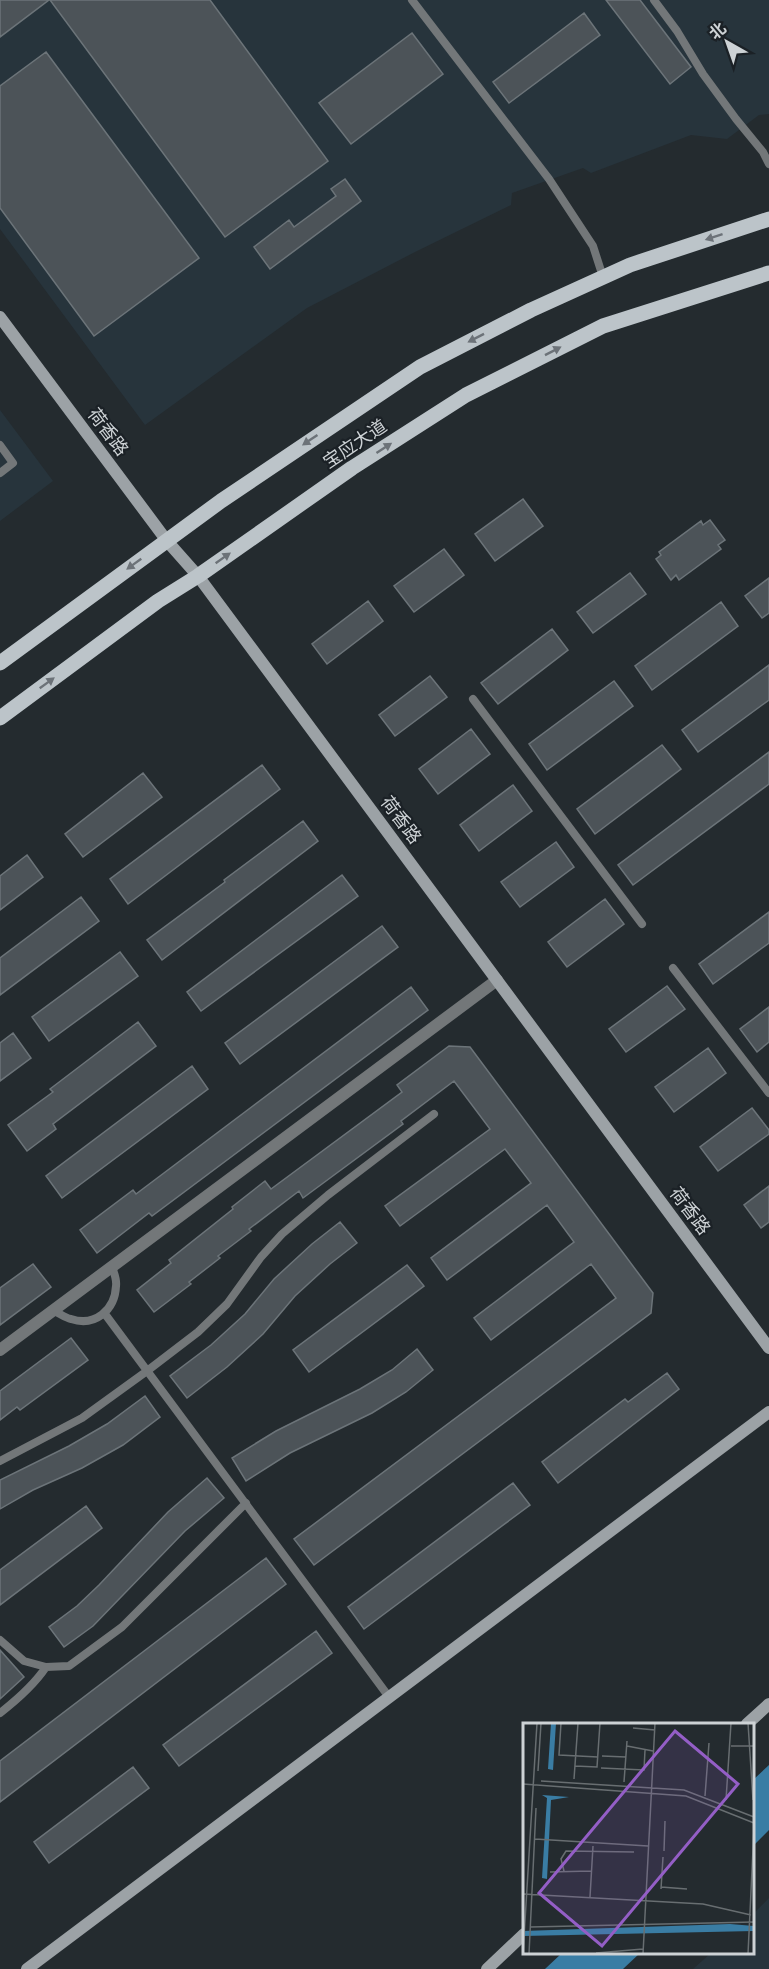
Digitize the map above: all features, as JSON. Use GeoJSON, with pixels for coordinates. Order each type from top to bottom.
{"type":"FeatureCollection","features":[{"type":"Feature","properties":{"kind":"main road","name":"宝应大道"},"geometry":{"type":"LineString","coordinates":[[0,663],[231,494],[420,367],[531,310],[603,277],[769,219]]}},
{"type":"Feature","properties":{"kind":"main road","name":"宝应大道"},"geometry":{"type":"LineString","coordinates":[[0,718],[158,600],[198,576],[352,468],[466,395],[603,326],[769,273]]}},
{"type":"Feature","properties":{"kind":"street","name":"荷香路"},"geometry":{"type":"LineString","coordinates":[[0,317],[166,541],[198,576],[769,1348]]}},
{"type":"Feature","properties":{"kind":"street"},"geometry":{"type":"LineString","coordinates":[[0,1350],[497,980]]}},
{"type":"Feature","properties":{"kind":"street"},"geometry":{"type":"LineString","coordinates":[[27,1969],[769,1412]]}},
{"type":"Feature","properties":{"kind":"street"},"geometry":{"type":"LineString","coordinates":[[749,1723],[769,1704]]}},
{"type":"Feature","properties":{"kind":"street"},"geometry":{"type":"LineString","coordinates":[[487,1969],[523,1936]]}},
{"type":"Feature","properties":{"kind":"lane"},"geometry":{"type":"LineString","coordinates":[[412,0],[549,179],[593,246],[603,277]]}},
{"type":"Feature","properties":{"kind":"lane"},"geometry":{"type":"LineString","coordinates":[[654,0],[677,31],[703,74],[764,152],[769,164]]}},
{"type":"Feature","properties":{"kind":"lane"},"geometry":{"type":"LineString","coordinates":[[0,445],[14,463],[0,473]]}},
{"type":"Feature","properties":{"kind":"lane"},"geometry":{"type":"LineString","coordinates":[[473,699],[642,924]]}},
{"type":"Feature","properties":{"kind":"lane"},"geometry":{"type":"LineString","coordinates":[[673,968],[769,1093]]}},
{"type":"Feature","properties":{"kind":"lane"},"geometry":{"type":"LineString","coordinates":[[0,1461],[82,1418],[198,1332],[227,1304],[261,1257],[282,1234],[327,1195],[434,1114]]}},
{"type":"Feature","properties":{"kind":"lane"},"geometry":{"type":"LineString","coordinates":[[54,1311],[70,1319],[87,1321],[105,1314],[115,1297],[117,1283],[112,1267]]}},
{"type":"Feature","properties":{"kind":"lane"},"geometry":{"type":"LineString","coordinates":[[105,1314],[389,1697]]}},
{"type":"Feature","properties":{"kind":"lane"},"geometry":{"type":"LineString","coordinates":[[0,1640],[24,1660],[46,1667],[69,1666],[122,1627],[246,1503]]}},
{"type":"Feature","properties":{"kind":"lane"},"geometry":{"type":"LineString","coordinates":[[0,1713],[39,1678],[46,1667]]}},
{"type":"Feature","properties":{"kind":"shaded area"},"geometry":{"type":"Polygon","coordinates":[[[0,0],[769,0],[769,114],[759,115],[727,139],[691,135],[591,173],[583,168],[512,193],[511,205],[307,308],[145,425],[0,229],[0,0]]]}},
{"type":"Feature","properties":{"kind":"shaded area"},"geometry":{"type":"Polygon","coordinates":[[[0,410],[53,481],[0,521],[0,410]]]}},
{"type":"Feature","properties":{"kind":"shaded area"},"geometry":{"type":"Polygon","coordinates":[[[769,1898],[769,1969],[693,1969],[710,1954],[754,1954],[754,1913],[769,1898]]]}},
{"type":"Feature","properties":{"kind":"water"},"geometry":{"type":"Polygon","coordinates":[[[769,1765],[769,1830],[754,1845],[754,1779],[769,1765]]]}},
{"type":"Feature","properties":{"kind":"water"},"geometry":{"type":"Polygon","coordinates":[[[561,1954],[639,1954],[623,1969],[545,1969],[561,1954]]]}},
{"type":"Feature","properties":{"kind":"building"},"geometry":{"type":"Polygon","coordinates":[[[0,0],[49,0],[0,37],[0,0]]]}},
{"type":"Feature","properties":{"kind":"building"},"geometry":{"type":"Polygon","coordinates":[[[50,0],[210,0],[328,161],[225,237],[50,0]]]}},
{"type":"Feature","properties":{"kind":"building"},"geometry":{"type":"Polygon","coordinates":[[[606,0],[640,0],[691,67],[670,84],[606,0]]]}},
{"type":"Feature","properties":{"kind":"building"},"geometry":{"type":"Polygon","coordinates":[[[584,13],[600,35],[509,103],[493,82],[584,13]]]}},
{"type":"Feature","properties":{"kind":"building"},"geometry":{"type":"Polygon","coordinates":[[[412,33],[443,74],[351,144],[319,103],[412,33]]]}},
{"type":"Feature","properties":{"kind":"building"},"geometry":{"type":"Polygon","coordinates":[[[46,52],[199,258],[94,336],[0,208],[0,86],[46,52]]]}},
{"type":"Feature","properties":{"kind":"building"},"geometry":{"type":"Polygon","coordinates":[[[345,179],[361,201],[270,269],[254,247],[289,220],[294,227],[336,196],[331,189],[345,179]]]}},
{"type":"Feature","properties":{"kind":"building"},"geometry":{"type":"Polygon","coordinates":[[[523,499],[543,526],[495,561],[475,534],[523,499]]]}},
{"type":"Feature","properties":{"kind":"building"},"geometry":{"type":"Polygon","coordinates":[[[710,520],[725,540],[718,545],[721,549],[679,580],[676,575],[671,580],[656,559],[661,555],[659,552],[701,521],[703,525],[710,520]]]}},
{"type":"Feature","properties":{"kind":"building"},"geometry":{"type":"Polygon","coordinates":[[[444,549],[464,575],[414,612],[394,586],[444,549]]]}},
{"type":"Feature","properties":{"kind":"building"},"geometry":{"type":"Polygon","coordinates":[[[630,573],[646,594],[593,633],[577,612],[630,573]]]}},
{"type":"Feature","properties":{"kind":"building"},"geometry":{"type":"Polygon","coordinates":[[[769,578],[769,613],[762,618],[745,596],[769,578]]]}},
{"type":"Feature","properties":{"kind":"building"},"geometry":{"type":"Polygon","coordinates":[[[368,601],[383,621],[327,664],[312,644],[368,601]]]}},
{"type":"Feature","properties":{"kind":"building"},"geometry":{"type":"Polygon","coordinates":[[[721,602],[738,626],[652,690],[635,666],[721,602]]]}},
{"type":"Feature","properties":{"kind":"building"},"geometry":{"type":"Polygon","coordinates":[[[552,629],[568,650],[498,704],[481,683],[552,629]]]}},
{"type":"Feature","properties":{"kind":"building"},"geometry":{"type":"Polygon","coordinates":[[[769,665],[769,700],[698,752],[682,730],[769,665]]]}},
{"type":"Feature","properties":{"kind":"building"},"geometry":{"type":"Polygon","coordinates":[[[430,676],[447,697],[395,736],[379,715],[430,676]]]}},
{"type":"Feature","properties":{"kind":"building"},"geometry":{"type":"Polygon","coordinates":[[[614,681],[633,706],[547,770],[529,744],[614,681]]]}},
{"type":"Feature","properties":{"kind":"building"},"geometry":{"type":"Polygon","coordinates":[[[471,729],[490,754],[438,794],[419,769],[471,729]]]}},
{"type":"Feature","properties":{"kind":"building"},"geometry":{"type":"Polygon","coordinates":[[[662,745],[681,769],[595,834],[577,809],[662,745]]]}},
{"type":"Feature","properties":{"kind":"building"},"geometry":{"type":"Polygon","coordinates":[[[769,752],[769,784],[633,885],[618,865],[769,752]]]}},
{"type":"Feature","properties":{"kind":"building"},"geometry":{"type":"Polygon","coordinates":[[[262,765],[280,789],[128,904],[110,879],[262,765]]]}},
{"type":"Feature","properties":{"kind":"building"},"geometry":{"type":"Polygon","coordinates":[[[143,773],[162,797],[83,857],[65,834],[143,773]]]}},
{"type":"Feature","properties":{"kind":"building"},"geometry":{"type":"Polygon","coordinates":[[[513,785],[532,811],[479,851],[460,825],[513,785]]]}},
{"type":"Feature","properties":{"kind":"building"},"geometry":{"type":"Polygon","coordinates":[[[303,821],[318,841],[162,960],[147,940],[303,821]]]}},
{"type":"Feature","properties":{"kind":"building"},"geometry":{"type":"Polygon","coordinates":[[[556,842],[574,867],[520,907],[501,882],[556,842]]]}},
{"type":"Feature","properties":{"kind":"building"},"geometry":{"type":"Polygon","coordinates":[[[27,855],[43,877],[0,910],[0,876],[27,855]]]}},
{"type":"Feature","properties":{"kind":"building"},"geometry":{"type":"Polygon","coordinates":[[[342,875],[358,896],[201,1011],[187,992],[342,875]]]}},
{"type":"Feature","properties":{"kind":"building"},"geometry":{"type":"Polygon","coordinates":[[[81,897],[99,921],[0,995],[0,958],[81,897]]]}},
{"type":"Feature","properties":{"kind":"building"},"geometry":{"type":"Polygon","coordinates":[[[605,899],[624,924],[567,967],[548,942],[605,899]]]}},
{"type":"Feature","properties":{"kind":"building"},"geometry":{"type":"Polygon","coordinates":[[[769,912],[769,943],[713,984],[699,964],[769,912]]]}},
{"type":"Feature","properties":{"kind":"building"},"geometry":{"type":"Polygon","coordinates":[[[382,926],[398,947],[240,1064],[225,1043],[382,926]]]}},
{"type":"Feature","properties":{"kind":"building"},"geometry":{"type":"Polygon","coordinates":[[[120,952],[138,976],[49,1041],[32,1017],[120,952]]]}},
{"type":"Feature","properties":{"kind":"building"},"geometry":{"type":"Polygon","coordinates":[[[667,986],[685,1009],[626,1052],[609,1029],[667,986]]]}},
{"type":"Feature","properties":{"kind":"building"},"geometry":{"type":"Polygon","coordinates":[[[411,987],[428,1010],[152,1216],[149,1213],[97,1253],[80,1230],[133,1190],[136,1194],[411,987]]]}},
{"type":"Feature","properties":{"kind":"building"},"geometry":{"type":"Polygon","coordinates":[[[769,1007],[769,1042],[757,1052],[740,1029],[769,1007]]]}},
{"type":"Feature","properties":{"kind":"building"},"geometry":{"type":"Polygon","coordinates":[[[138,1022],[156,1046],[53,1124],[56,1129],[27,1151],[8,1125],[53,1092],[50,1089],[138,1022]]]}},
{"type":"Feature","properties":{"kind":"building"},"geometry":{"type":"Polygon","coordinates":[[[13,1033],[31,1058],[0,1081],[0,1043],[13,1033]]]}},
{"type":"Feature","properties":{"kind":"building"},"geometry":{"type":"Polygon","coordinates":[[[449,1046],[470,1047],[653,1293],[651,1313],[314,1565],[294,1539],[616,1298],[591,1264],[491,1340],[474,1318],[574,1242],[547,1205],[447,1280],[431,1258],[531,1183],[505,1149],[400,1226],[385,1206],[490,1129],[454,1081],[401,1121],[403,1124],[303,1198],[299,1191],[249,1229],[251,1231],[189,1282],[191,1284],[154,1312],[137,1290],[171,1263],[169,1260],[265,1181],[271,1189],[402,1092],[397,1085],[449,1046]]]}},
{"type":"Feature","properties":{"kind":"building"},"geometry":{"type":"Polygon","coordinates":[[[708,1048],[726,1073],[674,1112],[655,1087],[708,1048]]]}},
{"type":"Feature","properties":{"kind":"building"},"geometry":{"type":"Polygon","coordinates":[[[192,1066],[208,1089],[62,1198],[46,1176],[192,1066]]]}},
{"type":"Feature","properties":{"kind":"building"},"geometry":{"type":"Polygon","coordinates":[[[752,1108],[769,1130],[769,1134],[718,1171],[700,1147],[752,1108]]]}},
{"type":"Feature","properties":{"kind":"building"},"geometry":{"type":"Polygon","coordinates":[[[769,1186],[769,1222],[761,1228],[744,1205],[769,1186]]]}},
{"type":"Feature","properties":{"kind":"building"},"geometry":{"type":"Polygon","coordinates":[[[340,1222],[357,1243],[295,1296],[263,1334],[227,1367],[187,1398],[170,1376],[211,1345],[245,1314],[274,1279],[340,1222]]]}},
{"type":"Feature","properties":{"kind":"building"},"geometry":{"type":"Polygon","coordinates":[[[33,1264],[51,1287],[0,1325],[0,1288],[33,1264]]]}},
{"type":"Feature","properties":{"kind":"building"},"geometry":{"type":"Polygon","coordinates":[[[407,1265],[424,1286],[309,1372],[293,1350],[407,1265]]]}},
{"type":"Feature","properties":{"kind":"building"},"geometry":{"type":"Polygon","coordinates":[[[71,1338],[88,1360],[20,1410],[17,1407],[0,1420],[0,1391],[71,1338]]]}},
{"type":"Feature","properties":{"kind":"building"},"geometry":{"type":"Polygon","coordinates":[[[417,1349],[433,1370],[406,1392],[372,1413],[290,1453],[246,1481],[232,1458],[276,1431],[360,1389],[392,1370],[417,1349]]]}},
{"type":"Feature","properties":{"kind":"building"},"geometry":{"type":"Polygon","coordinates":[[[667,1373],[679,1389],[558,1483],[542,1462],[625,1399],[628,1402],[667,1373]]]}},
{"type":"Feature","properties":{"kind":"building"},"geometry":{"type":"Polygon","coordinates":[[[145,1396],[160,1417],[123,1445],[0,1509],[0,1480],[69,1446],[107,1424],[145,1396]]]}},
{"type":"Feature","properties":{"kind":"building"},"geometry":{"type":"Polygon","coordinates":[[[207,1478],[224,1498],[185,1531],[93,1626],[64,1647],[49,1627],[77,1606],[168,1512],[207,1478]]]}},
{"type":"Feature","properties":{"kind":"building"},"geometry":{"type":"Polygon","coordinates":[[[513,1483],[530,1505],[364,1629],[348,1607],[513,1483]]]}},
{"type":"Feature","properties":{"kind":"building"},"geometry":{"type":"Polygon","coordinates":[[[86,1506],[102,1528],[0,1605],[0,1570],[86,1506]]]}},
{"type":"Feature","properties":{"kind":"building"},"geometry":{"type":"Polygon","coordinates":[[[266,1558],[286,1584],[0,1802],[0,1761],[266,1558]]]}},
{"type":"Feature","properties":{"kind":"building"},"geometry":{"type":"Polygon","coordinates":[[[316,1631],[332,1653],[179,1766],[163,1745],[316,1631]]]}},
{"type":"Feature","properties":{"kind":"building"},"geometry":{"type":"Polygon","coordinates":[[[0,1650],[24,1677],[0,1699],[0,1650]]]}},
{"type":"Feature","properties":{"kind":"building"},"geometry":{"type":"Polygon","coordinates":[[[133,1767],[149,1788],[49,1863],[34,1842],[133,1767]]]}}]}
